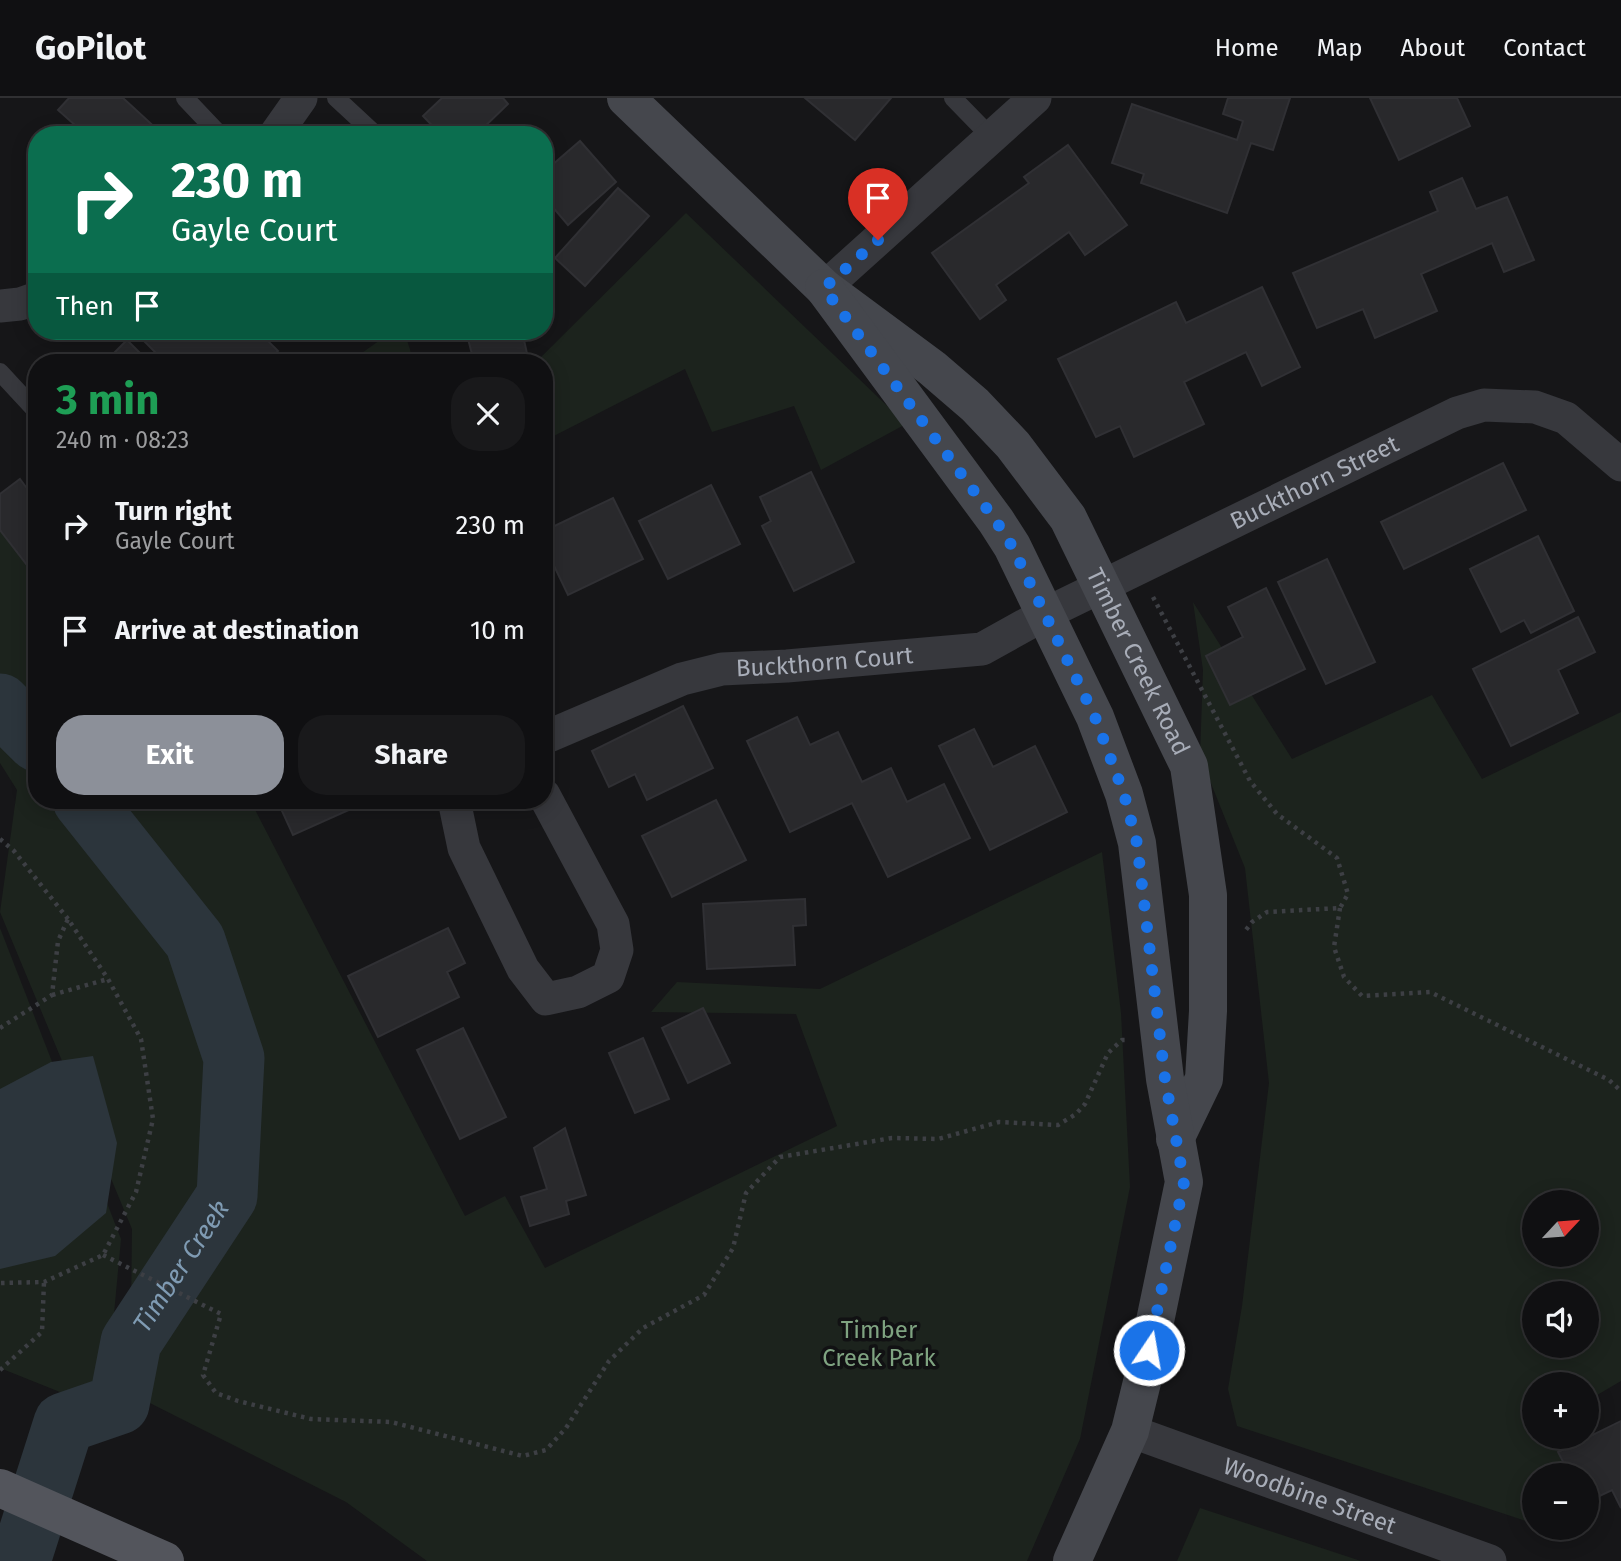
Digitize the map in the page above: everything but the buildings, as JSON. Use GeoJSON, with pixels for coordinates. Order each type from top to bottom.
{"type":"FeatureCollection","features":[{"type":"Feature","properties":{"kind":"main road"},"geometry":{"type":"LineString","coordinates":[[0,1488],[165,1561]]}},
{"type":"Feature","properties":{"kind":"street"},"geometry":{"type":"LineString","coordinates":[[281,126],[301,98]]}},
{"type":"Feature","properties":{"kind":"street","name":"Timber Creek Road"},"geometry":{"type":"LineString","coordinates":[[626,98],[824,288],[932,368],[975,405],[1013,444],[1068,518],[1189,766],[1208,895],[1208,1012],[1204,1079],[1175,1139]]}},
{"type":"Feature","properties":{"kind":"street"},"geometry":{"type":"LineString","coordinates":[[824,288],[1035,98]]}},
{"type":"Feature","properties":{"kind":"street","name":"Timber Creek Road"},"geometry":{"type":"LineString","coordinates":[[824,288],[1012,546],[1095,717],[1124,794],[1137,843],[1165,1079],[1184,1182],[1130,1431],[1072,1561]]}},
{"type":"Feature","properties":{"kind":"street"},"geometry":{"type":"LineString","coordinates":[[0,306],[28,301]]}},
{"type":"Feature","properties":{"kind":"street","name":"Buckthorn Street"},"geometry":{"type":"LineString","coordinates":[[1101,587],[1457,413],[1485,405],[1535,407],[1566,418],[1621,465]]}},
{"type":"Feature","properties":{"kind":"street","name":"Buckthorn Court"},"geometry":{"type":"LineString","coordinates":[[553,734],[682,679],[722,669],[982,649],[1101,587]]}},
{"type":"Feature","properties":{"kind":"street"},"geometry":{"type":"LineString","coordinates":[[456,809],[464,848],[523,969],[546,999],[578,992],[608,977],[617,950],[614,924],[552,809]]}},
{"type":"Feature","properties":{"kind":"street","name":"Woodbine Street"},"geometry":{"type":"LineString","coordinates":[[1130,1431],[1490,1561]]}},
{"type":"Feature","properties":{"kind":"lane"},"geometry":{"type":"LineString","coordinates":[[186,98],[212,126]]}},
{"type":"Feature","properties":{"kind":"lane"},"geometry":{"type":"LineString","coordinates":[[336,98],[366,126]]}},
{"type":"Feature","properties":{"kind":"lane"},"geometry":{"type":"LineString","coordinates":[[953,98],[991,137]]}},
{"type":"Feature","properties":{"kind":"lane"},"geometry":{"type":"LineString","coordinates":[[0,372],[28,402]]}},
{"type":"Feature","properties":{"kind":"path"},"geometry":{"type":"LineString","coordinates":[[1149,591],[1250,781],[1277,814],[1337,859],[1348,894],[1340,908],[1334,947],[1345,977],[1362,996],[1430,992],[1609,1080],[1621,1091]]}},
{"type":"Feature","properties":{"kind":"path"},"geometry":{"type":"LineString","coordinates":[[0,839],[14,851],[68,919],[108,979],[141,1039],[153,1119],[136,1192],[103,1255],[44,1282],[0,1283]]}},
{"type":"Feature","properties":{"kind":"path"},"geometry":{"type":"LineString","coordinates":[[1240,938],[1252,922],[1267,912],[1340,908]]}},
{"type":"Feature","properties":{"kind":"path"},"geometry":{"type":"LineString","coordinates":[[52,995],[58,941],[68,919]]}},
{"type":"Feature","properties":{"kind":"path"},"geometry":{"type":"LineString","coordinates":[[0,1028],[52,995],[108,979]]}},
{"type":"Feature","properties":{"kind":"path"},"geometry":{"type":"LineString","coordinates":[[103,1255],[221,1314],[202,1375],[216,1393],[311,1419],[391,1422],[523,1456],[546,1450],[566,1428],[609,1361],[643,1328],[704,1295],[733,1248],[746,1193],[780,1157],[892,1138],[938,1139],[999,1122],[1058,1125],[1076,1114],[1085,1104],[1108,1053],[1122,1040],[1130,1040]]}},
{"type":"Feature","properties":{"kind":"path"},"geometry":{"type":"LineString","coordinates":[[0,1370],[42,1332],[44,1282]]}},
{"type":"Feature","properties":{"kind":"green space"},"geometry":{"type":"Polygon","coordinates":[[[686,213],[906,424],[821,470],[794,406],[712,432],[685,369],[553,436],[553,354],[544,354],[686,213]]]}},
{"type":"Feature","properties":{"kind":"green space"},"geometry":{"type":"Polygon","coordinates":[[[380,340],[407,340],[411,354],[360,354],[380,340]]]}},
{"type":"Feature","properties":{"kind":"green space","name":"Timber Creek Park"},"geometry":{"type":"Polygon","coordinates":[[[0,512],[28,544],[28,809],[255,809],[465,1216],[505,1196],[545,1268],[837,1126],[796,1014],[651,1012],[677,982],[820,989],[1102,852],[1121,1013],[1130,1187],[1080,1439],[1027,1561],[427,1561],[346,1502],[130,1393],[132,1229],[0,912],[17,790],[0,763],[0,512]]]}},
{"type":"Feature","properties":{"kind":"green space"},"geometry":{"type":"Polygon","coordinates":[[[1193,602],[1292,759],[1432,695],[1482,779],[1621,712],[1621,1381],[1599,1394],[1599,1372],[1522,1372],[1522,1449],[1560,1449],[1567,1463],[1522,1463],[1522,1520],[1237,1426],[1228,1389],[1242,1306],[1269,1083],[1245,868],[1200,756],[1203,670],[1193,602]]]}},
{"type":"Feature","properties":{"kind":"green space"},"geometry":{"type":"Polygon","coordinates":[[[0,928],[121,1239],[105,1410],[0,1368],[0,928]]]}},
{"type":"Feature","properties":{"kind":"green space"},"geometry":{"type":"Polygon","coordinates":[[[1200,1508],[1361,1561],[1177,1561],[1200,1508]]]}},
{"type":"Feature","properties":{"kind":"shaded area"},"geometry":{"type":"Polygon","coordinates":[[[93,1056],[117,1143],[106,1213],[55,1256],[0,1269],[0,1089],[51,1062],[93,1056]]]}},
{"type":"Feature","properties":{"kind":"waterway","name":"Timber Creek"},"geometry":{"type":"LineString","coordinates":[[0,704],[28,732]]}},
{"type":"Feature","properties":{"kind":"waterway","name":"Timber Creek"},"geometry":{"type":"LineString","coordinates":[[20,1561],[64,1423],[119,1404],[131,1342],[227,1196],[234,1058],[195,941],[90,809]]}},
{"type":"Feature","properties":{"kind":"route"},"geometry":{"type":"LineString","coordinates":[[878,240],[824,288],[1012,546],[1095,717],[1124,794],[1137,843],[1165,1079],[1184,1182],[1149,1350]]}}]}
